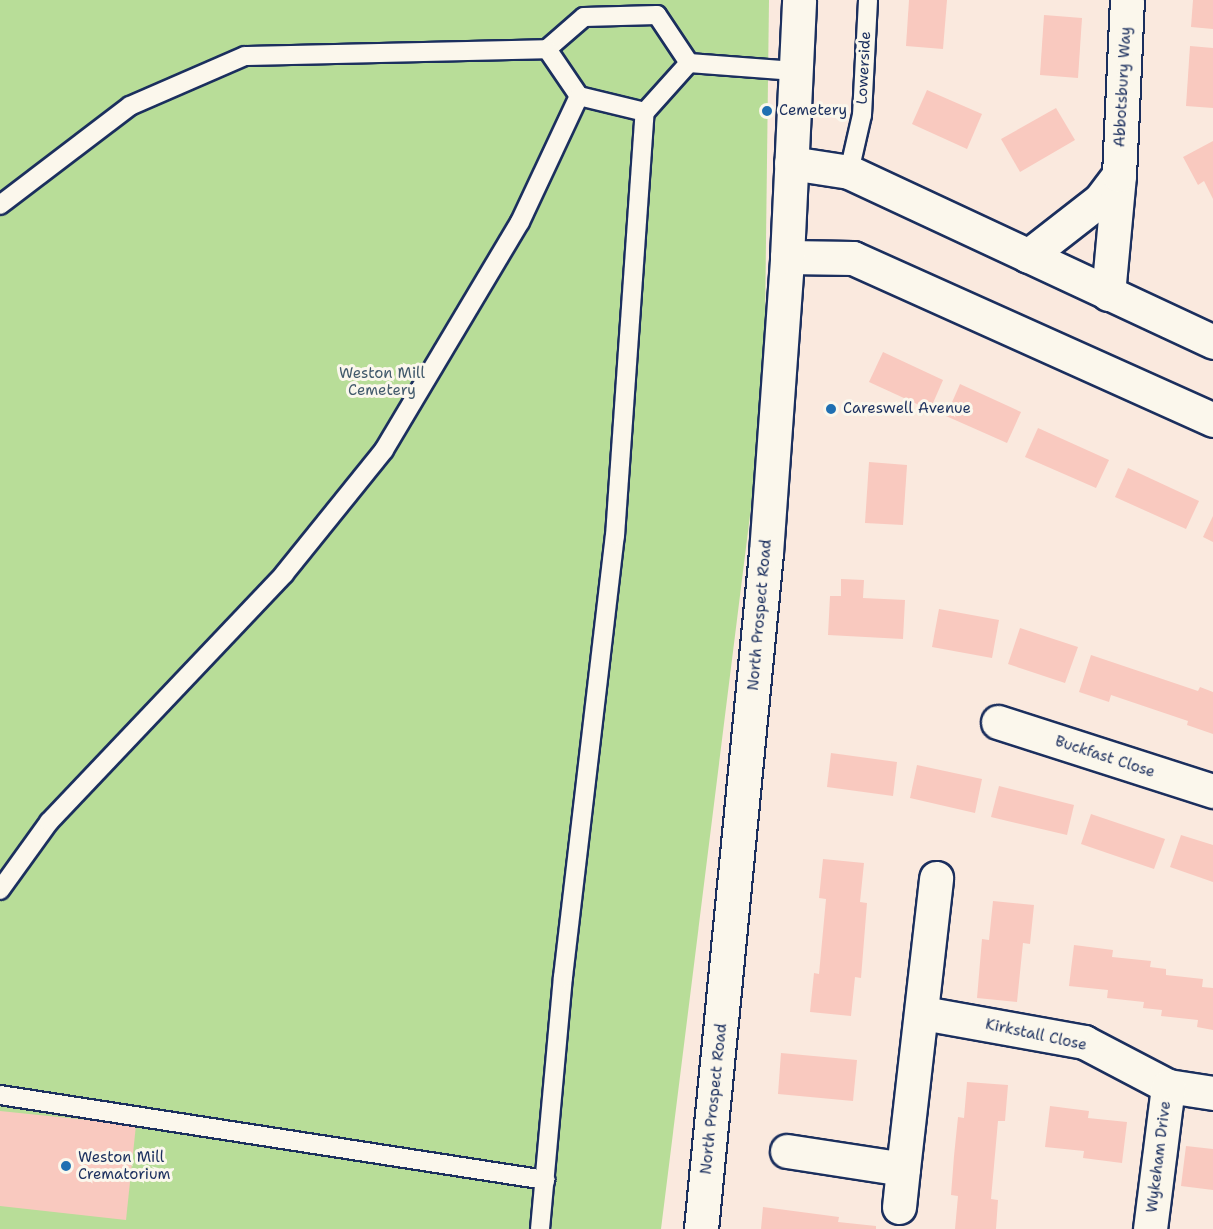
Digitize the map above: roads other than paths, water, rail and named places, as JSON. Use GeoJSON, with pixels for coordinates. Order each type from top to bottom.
{"type":"FeatureCollection","features":[{"type":"Feature","properties":{"kind":"street","name":"North Prospect Road"},"geometry":{"type":"LineString","coordinates":[[701,1229],[765,565],[787,257],[799,0]]}},
{"type":"Feature","properties":{"kind":"street","name":"Abbotsbury Way"},"geometry":{"type":"LineString","coordinates":[[1108,294],[1119,175],[1127,0]]}},
{"type":"Feature","properties":{"kind":"street"},"geometry":{"type":"LineString","coordinates":[[790,163],[849,172],[1213,342]]}},
{"type":"Feature","properties":{"kind":"street"},"geometry":{"type":"LineString","coordinates":[[1028,256],[1100,200],[1119,175]]}},
{"type":"Feature","properties":{"kind":"street"},"geometry":{"type":"LineString","coordinates":[[787,257],[853,258],[1213,420]]}},
{"type":"Feature","properties":{"kind":"street","name":"Buckfast Close"},"geometry":{"type":"LineString","coordinates":[[998,722],[1213,791]]}},
{"type":"Feature","properties":{"kind":"street"},"geometry":{"type":"LineString","coordinates":[[899,1207],[936,878]]}},
{"type":"Feature","properties":{"kind":"street","name":"Kirkstall Close"},"geometry":{"type":"LineString","coordinates":[[922,1013],[1084,1042],[1168,1086],[1213,1093]]}},
{"type":"Feature","properties":{"kind":"street","name":"Wykeham Drive"},"geometry":{"type":"LineString","coordinates":[[1150,1229],[1168,1086]]}},
{"type":"Feature","properties":{"kind":"street"},"geometry":{"type":"LineString","coordinates":[[787,1151],[903,1169]]}},
{"type":"Feature","properties":{"kind":"lane","name":"Lowerside"},"geometry":{"type":"LineString","coordinates":[[849,172],[862,115],[868,0]]}},
{"type":"Feature","properties":{"kind":"lane"},"geometry":{"type":"LineString","coordinates":[[0,206],[130,106],[245,56],[547,50],[584,17],[657,15],[689,63]]}},
{"type":"Feature","properties":{"kind":"lane"},"geometry":{"type":"LineString","coordinates":[[547,50],[579,96],[645,112]]}},
{"type":"Feature","properties":{"kind":"lane"},"geometry":{"type":"LineString","coordinates":[[689,63],[795,71]]}},
{"type":"Feature","properties":{"kind":"lane"},"geometry":{"type":"LineString","coordinates":[[540,1229],[563,977],[615,536],[645,112],[689,63]]}},
{"type":"Feature","properties":{"kind":"lane"},"geometry":{"type":"LineString","coordinates":[[0,890],[49,822],[284,574],[384,450],[520,222],[579,96]]}},
{"type":"Feature","properties":{"kind":"lane"},"geometry":{"type":"LineString","coordinates":[[0,1095],[545,1180]]}},
{"type":"Feature","properties":{"kind":"place","name":"Cemetery"},"geometry":{"type":"Point","coordinates":[767,111]}},
{"type":"Feature","properties":{"kind":"place","name":"Careswell Avenue"},"geometry":{"type":"Point","coordinates":[831,409]}},
{"type":"Feature","properties":{"kind":"place","name":"Weston Mill Crematorium"},"geometry":{"type":"Point","coordinates":[66,1166]}},
{"type":"Feature","properties":{"kind":"park label","name":"Weston Mill Cemetery"},"geometry":{"type":"Point","coordinates":[382,382]}}]}
